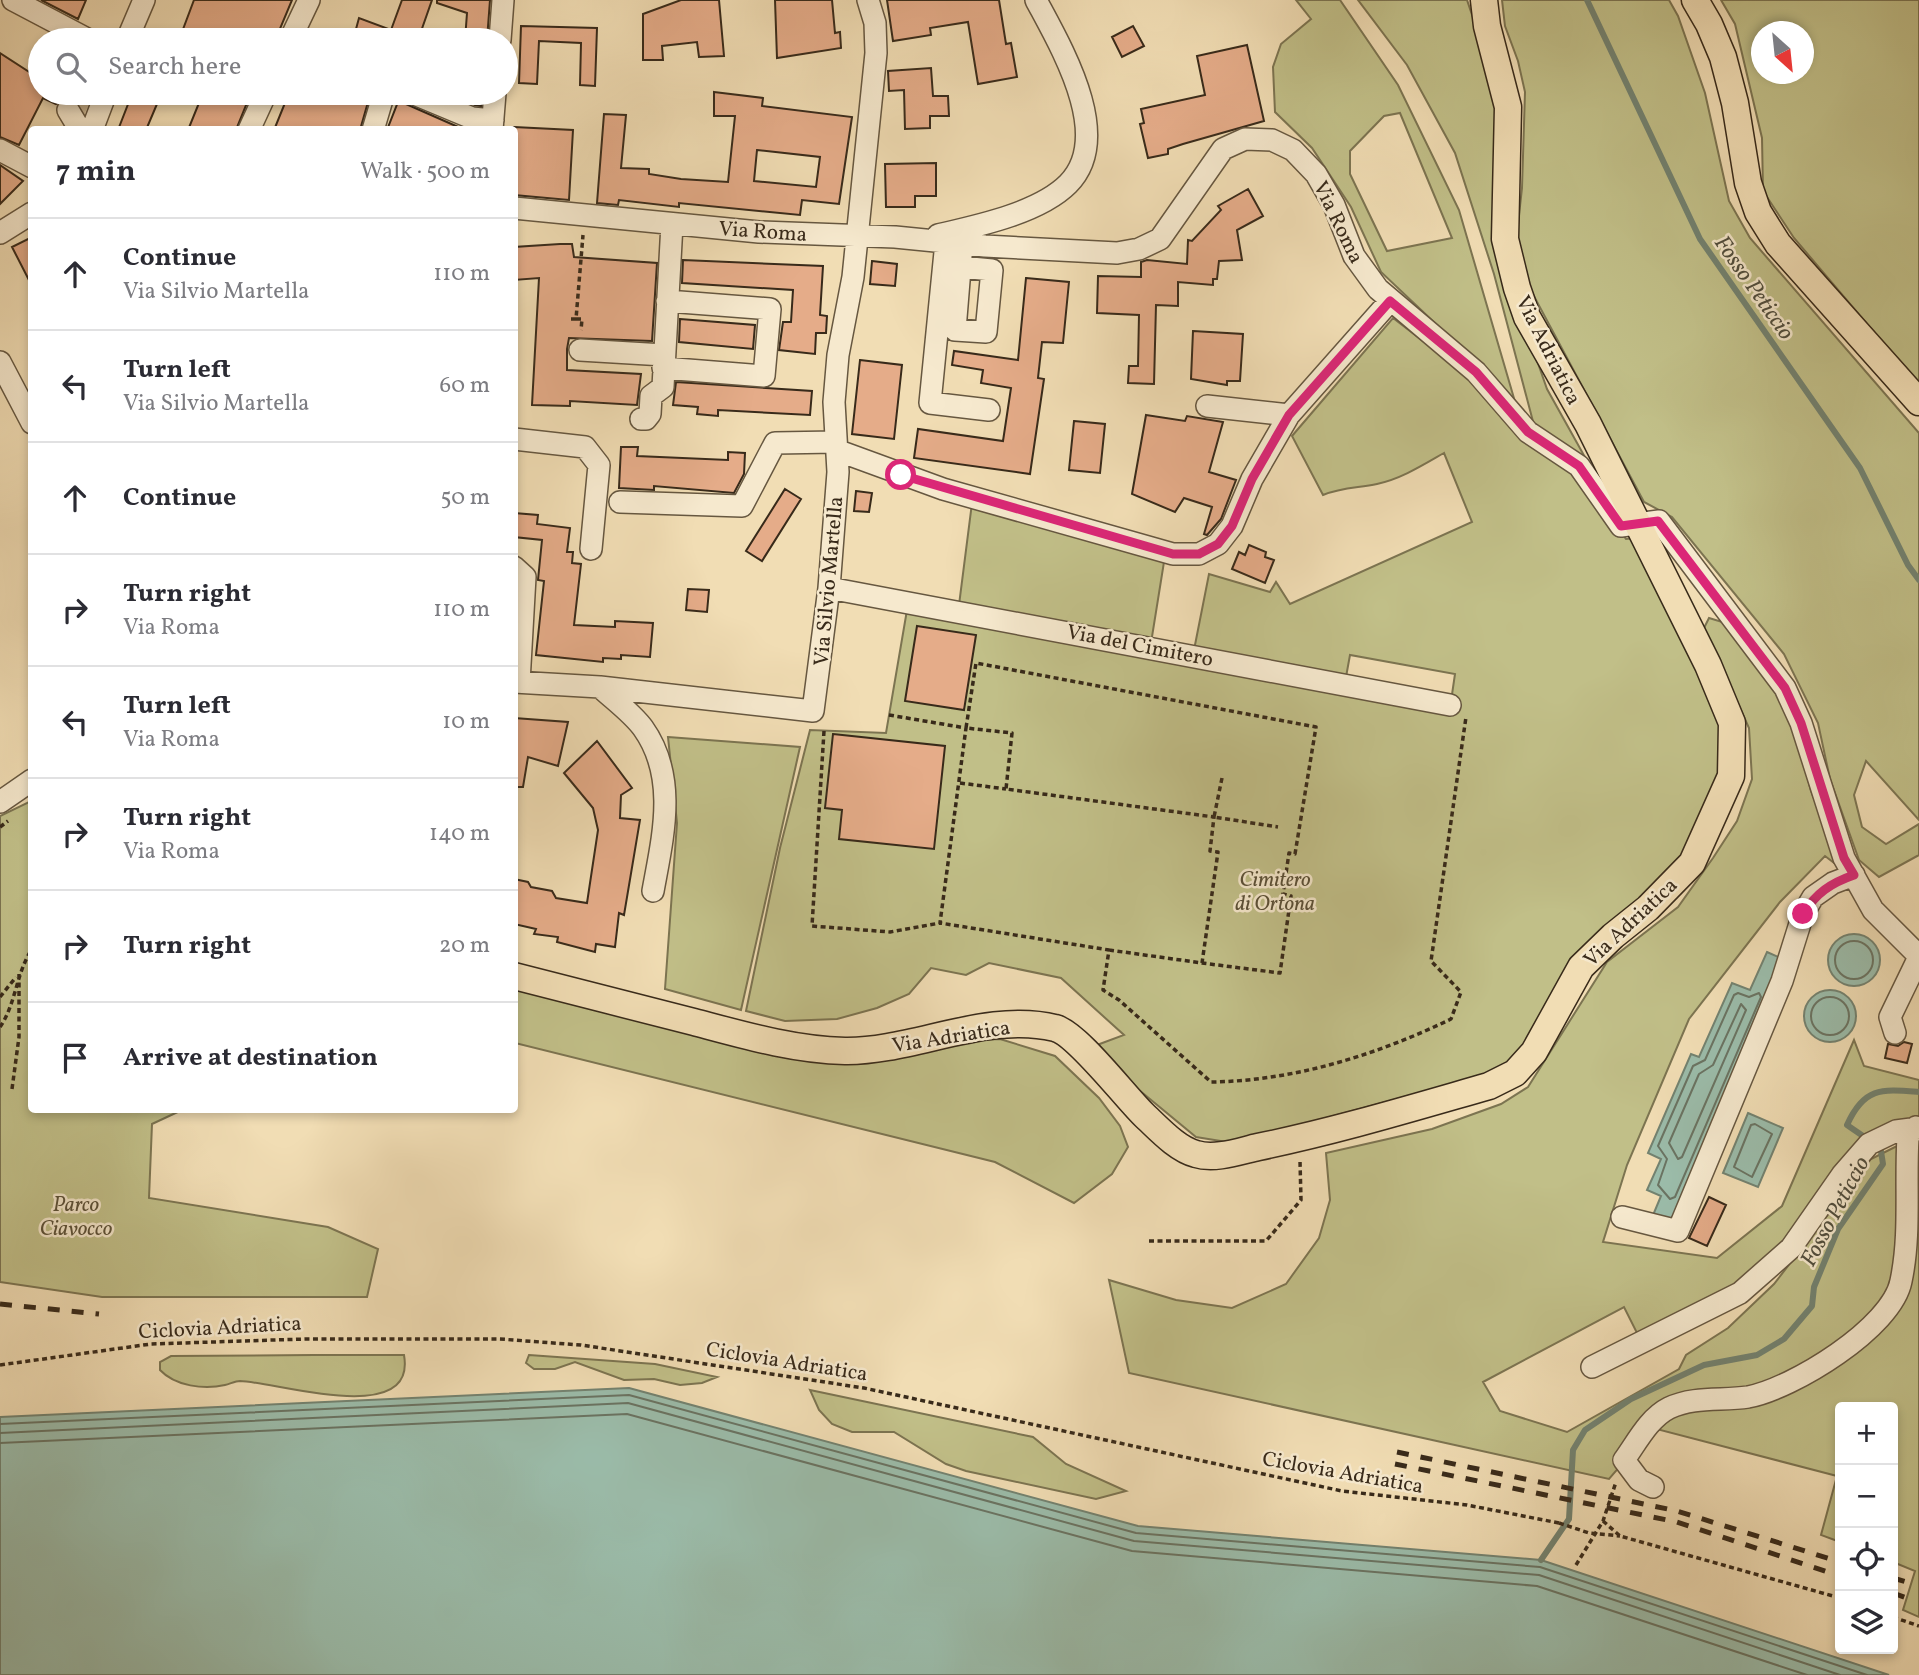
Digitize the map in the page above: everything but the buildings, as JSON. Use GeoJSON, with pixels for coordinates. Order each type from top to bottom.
{"type":"FeatureCollection","features":[{"type":"Feature","properties":{"kind":"main road","name":"Via Adriatica"},"geometry":{"type":"LineString","coordinates":[[518,977],[732,1032],[793,1045],[845,1051],[885,1047],[975,1029],[1021,1025],[1057,1028],[1158,1128],[1196,1154],[1222,1154],[1299,1138],[1489,1086],[1515,1073],[1534,1052],[1581,967],[1613,936],[1648,908],[1692,863],[1731,776],[1732,723],[1708,664],[1588,424],[1527,317],[1517,288],[1505,239],[1508,107],[1487,26],[1484,0]]}},
{"type":"Feature","properties":{"kind":"main road"},"geometry":{"type":"LineString","coordinates":[[1695,0],[1723,57],[1735,103],[1748,183],[1758,212],[1777,244],[1919,402]]}},
{"type":"Feature","properties":{"kind":"street"},"geometry":{"type":"LineString","coordinates":[[13,0],[66,28]]}},
{"type":"Feature","properties":{"kind":"street"},"geometry":{"type":"LineString","coordinates":[[132,28],[144,0]]}},
{"type":"Feature","properties":{"kind":"street"},"geometry":{"type":"LineString","coordinates":[[296,28],[309,0]]}},
{"type":"Feature","properties":{"kind":"street"},"geometry":{"type":"LineString","coordinates":[[501,28],[503,0]]}},
{"type":"Feature","properties":{"kind":"street","name":"Via Silvio Martella"},"geometry":{"type":"LineString","coordinates":[[600,687],[813,711],[828,588],[838,447],[834,402],[838,355],[853,277],[855,236],[876,53],[875,23],[868,0]]}},
{"type":"Feature","properties":{"kind":"street"},"geometry":{"type":"LineString","coordinates":[[923,239],[974,227],[1025,209],[1068,185],[1083,163],[1087,137],[1085,115],[1071,70],[1036,0]]}},
{"type":"Feature","properties":{"kind":"street"},"geometry":{"type":"LineString","coordinates":[[94,126],[101,105]]}},
{"type":"Feature","properties":{"kind":"street"},"geometry":{"type":"LineString","coordinates":[[251,126],[260,105]]}},
{"type":"Feature","properties":{"kind":"street"},"geometry":{"type":"LineString","coordinates":[[374,126],[380,105]]}},
{"type":"Feature","properties":{"kind":"street"},"geometry":{"type":"LineString","coordinates":[[441,105],[493,125],[494,105]]}},
{"type":"Feature","properties":{"kind":"street"},"geometry":{"type":"LineString","coordinates":[[68,110],[77,126]]}},
{"type":"Feature","properties":{"kind":"street","name":"Via Roma"},"geometry":{"type":"LineString","coordinates":[[518,208],[672,224],[1117,253],[1139,249],[1160,239],[1223,149],[1245,139],[1272,139],[1293,150],[1316,174],[1334,205],[1354,256],[1390,301],[1476,372],[1528,432],[1579,466],[1621,526],[1637,526],[1658,521],[1785,688],[1801,723],[1844,858],[1873,910],[1919,957]]}},
{"type":"Feature","properties":{"kind":"street"},"geometry":{"type":"LineString","coordinates":[[0,150],[28,165]]}},
{"type":"Feature","properties":{"kind":"street"},"geometry":{"type":"LineString","coordinates":[[0,233],[28,216]]}},
{"type":"Feature","properties":{"kind":"street"},"geometry":{"type":"LineString","coordinates":[[641,419],[646,419],[650,414],[651,396],[663,387],[672,224]]}},
{"type":"Feature","properties":{"kind":"street"},"geometry":{"type":"LineString","coordinates":[[954,243],[960,267]]}},
{"type":"Feature","properties":{"kind":"street"},"geometry":{"type":"LineString","coordinates":[[954,243],[930,403],[989,410]]}},
{"type":"Feature","properties":{"kind":"street"},"geometry":{"type":"LineString","coordinates":[[580,350],[764,376],[770,309],[667,301]]}},
{"type":"Feature","properties":{"kind":"street"},"geometry":{"type":"LineString","coordinates":[[620,502],[742,506],[775,443],[838,447],[949,491],[1173,554],[1199,554],[1218,544],[1232,526],[1252,479],[1289,415],[1390,301]]}},
{"type":"Feature","properties":{"kind":"street"},"geometry":{"type":"LineString","coordinates":[[0,362],[28,415]]}},
{"type":"Feature","properties":{"kind":"street"},"geometry":{"type":"LineString","coordinates":[[1207,406],[1289,415]]}},
{"type":"Feature","properties":{"kind":"street"},"geometry":{"type":"LineString","coordinates":[[518,439],[585,447],[599,465],[591,549]]}},
{"type":"Feature","properties":{"kind":"street"},"geometry":{"type":"LineString","coordinates":[[765,484],[788,443]]}},
{"type":"Feature","properties":{"kind":"street"},"geometry":{"type":"LineString","coordinates":[[518,571],[525,578],[518,655]]}},
{"type":"Feature","properties":{"kind":"street","name":"Via del Cimitero"},"geometry":{"type":"LineString","coordinates":[[828,588],[1450,705]]}},
{"type":"Feature","properties":{"kind":"street"},"geometry":{"type":"LineString","coordinates":[[518,682],[600,687],[642,726],[657,752],[666,787],[664,832],[653,891]]}},
{"type":"Feature","properties":{"kind":"street"},"geometry":{"type":"LineString","coordinates":[[0,802],[28,783]]}},
{"type":"Feature","properties":{"kind":"street"},"geometry":{"type":"LineString","coordinates":[[1622,1217],[1678,1231],[1782,981],[1803,914],[1813,898],[1833,883],[1854,875]]}},
{"type":"Feature","properties":{"kind":"street"},"geometry":{"type":"LineString","coordinates":[[1895,1033],[1889,1017],[1919,957]]}},
{"type":"Feature","properties":{"kind":"street"},"geometry":{"type":"LineString","coordinates":[[1592,1367],[1740,1293],[1791,1248],[1842,1175],[1869,1144],[1896,1131],[1918,1128]]}},
{"type":"Feature","properties":{"kind":"street"},"geometry":{"type":"LineString","coordinates":[[1653,1487],[1639,1480],[1624,1460],[1657,1416],[1680,1404],[1748,1396],[1782,1386],[1840,1350],[1869,1328],[1889,1307],[1901,1284],[1907,1214],[1908,1137],[1918,1128]]}},
{"type":"Feature","properties":{"kind":"path"},"geometry":{"type":"LineString","coordinates":[[571,318],[576,319],[582,242]]}},
{"type":"Feature","properties":{"kind":"path"},"geometry":{"type":"LineString","coordinates":[[824,731],[811,926],[890,932],[940,923],[1109,950],[1280,973],[1291,896],[1283,894],[1289,853],[1295,854],[1316,727],[976,663],[940,923]]}},
{"type":"Feature","properties":{"kind":"path"},"geometry":{"type":"LineString","coordinates":[[1109,950],[1103,990],[1119,1000],[1210,1082],[1252,1081],[1335,1062],[1401,1043],[1451,1019],[1461,992],[1431,961],[1467,708],[1450,705]]}},
{"type":"Feature","properties":{"kind":"path"},"geometry":{"type":"LineString","coordinates":[[889,715],[1012,733],[1006,789]]}},
{"type":"Feature","properties":{"kind":"path"},"geometry":{"type":"LineString","coordinates":[[1202,963],[1219,852],[1210,851],[1222,778]]}},
{"type":"Feature","properties":{"kind":"path"},"geometry":{"type":"LineString","coordinates":[[960,783],[1279,827]]}},
{"type":"Feature","properties":{"kind":"path"},"geometry":{"type":"LineString","coordinates":[[0,997],[28,956]]}},
{"type":"Feature","properties":{"kind":"path"},"geometry":{"type":"LineString","coordinates":[[0,1027],[7,1016],[19,973]]}},
{"type":"Feature","properties":{"kind":"path"},"geometry":{"type":"LineString","coordinates":[[12,1089],[19,1037],[19,973]]}},
{"type":"Feature","properties":{"kind":"path"},"geometry":{"type":"LineString","coordinates":[[1149,1241],[1266,1241],[1301,1200],[1299,1138]]}},
{"type":"Feature","properties":{"kind":"path","name":"Ciclovia Adriatica"},"geometry":{"type":"LineString","coordinates":[[0,1365],[151,1344],[305,1339],[460,1339],[581,1345],[864,1388],[1342,1491],[1467,1505],[1559,1523],[1589,1533],[1620,1536],[1835,1597]]}},
{"type":"Feature","properties":{"kind":"path"},"geometry":{"type":"LineString","coordinates":[[1576,1564],[1603,1521],[1614,1486]]}},
{"type":"Feature","properties":{"kind":"path"},"geometry":{"type":"LineString","coordinates":[[1603,1521],[1620,1536]]}},
{"type":"Feature","properties":{"kind":"path"},"geometry":{"type":"LineString","coordinates":[[1898,1619],[1919,1626]]}},
{"type":"Feature","properties":{"kind":"green space"},"geometry":{"type":"Polygon","coordinates":[[[1296,0],[1340,0],[1398,85],[1459,210],[1518,412],[1438,326],[1381,272],[1351,207],[1312,148],[1275,112],[1273,67],[1281,44],[1311,19],[1296,0]],[[1400,113],[1384,116],[1350,151],[1350,174],[1387,251],[1452,238],[1400,113]]]}},
{"type":"Feature","properties":{"kind":"green space"},"geometry":{"type":"Polygon","coordinates":[[[1358,0],[1467,0],[1498,92],[1516,300],[1547,389],[1586,459],[1535,429],[1494,274],[1455,153],[1407,65],[1358,0]]]}},
{"type":"Feature","properties":{"kind":"green space"},"geometry":{"type":"Polygon","coordinates":[[[1502,0],[1669,0],[1678,16],[1705,93],[1729,201],[1750,238],[1919,433],[1919,820],[1866,761],[1854,795],[1862,827],[1886,844],[1919,824],[1919,855],[1879,877],[1859,860],[1830,779],[1818,723],[1784,654],[1672,517],[1644,502],[1528,285],[1516,243],[1522,188],[1525,92],[1518,61],[1505,26],[1502,0]]]}},
{"type":"Feature","properties":{"kind":"green space"},"geometry":{"type":"Polygon","coordinates":[[[1721,0],[1919,0],[1919,385],[1794,238],[1763,191],[1762,138],[1735,24],[1721,0]]]}},
{"type":"Feature","properties":{"kind":"green space","name":"Cimitero di Ortona"},"geometry":{"type":"Polygon","coordinates":[[[1393,318],[1462,371],[1578,473],[1626,539],[1637,538],[1715,695],[1727,774],[1690,857],[1512,1068],[1233,1143],[1196,1137],[1139,1090],[1097,1045],[1124,1035],[1061,978],[989,963],[966,975],[931,968],[909,994],[877,1008],[837,1019],[785,1021],[746,1011],[780,848],[810,730],[886,733],[907,610],[1449,715],[1455,674],[1350,655],[1346,677],[1194,650],[1209,574],[1270,592],[1276,582],[1290,604],[1472,522],[1444,453],[1395,479],[1323,495],[1292,436],[1393,318]]]}},
{"type":"Feature","properties":{"kind":"green space"},"geometry":{"type":"Polygon","coordinates":[[[972,503],[1164,562],[1151,643],[959,605],[972,503]]]}},
{"type":"Feature","properties":{"kind":"green space"},"geometry":{"type":"Polygon","coordinates":[[[1709,618],[1729,624],[1782,699],[1798,741],[1811,791],[1842,869],[1825,856],[1780,902],[1689,1019],[1627,1165],[1603,1242],[1717,1258],[1782,1206],[1854,1040],[1864,1066],[1919,1080],[1919,1123],[1898,1125],[1759,1273],[1639,1337],[1624,1307],[1483,1382],[1500,1411],[1567,1432],[1679,1369],[1686,1355],[1728,1328],[1774,1284],[1871,1159],[1895,1147],[1919,1142],[1919,1617],[1903,1610],[1915,1571],[1898,1564],[1898,1402],[1835,1402],[1835,1475],[1653,1428],[1609,1479],[1129,1373],[1109,1280],[1176,1300],[1232,1308],[1286,1284],[1319,1238],[1330,1200],[1326,1153],[1432,1129],[1501,1104],[1528,1087],[1607,962],[1678,907],[1737,821],[1752,779],[1749,728],[1704,628],[1709,618]]]}},
{"type":"Feature","properties":{"kind":"green space"},"geometry":{"type":"Polygon","coordinates":[[[668,737],[800,747],[741,1010],[665,989],[677,823],[668,737]]]}},
{"type":"Feature","properties":{"kind":"green space","name":"Parco Ciavocco"},"geometry":{"type":"Polygon","coordinates":[[[28,802],[28,1113],[176,1113],[152,1124],[149,1198],[328,1227],[378,1249],[367,1297],[102,1297],[0,1282],[0,816],[28,802]]]}},
{"type":"Feature","properties":{"kind":"green space"},"geometry":{"type":"Polygon","coordinates":[[[518,989],[754,1050],[1000,1039],[1055,1056],[1099,1098],[1120,1126],[1128,1147],[1112,1174],[1074,1203],[995,1162],[518,1044],[518,989]]]}},
{"type":"Feature","properties":{"kind":"green space"},"geometry":{"type":"Polygon","coordinates":[[[404,1355],[402,1377],[389,1390],[368,1396],[341,1396],[240,1381],[199,1387],[174,1380],[160,1370],[160,1362],[171,1356],[404,1355]]]}},
{"type":"Feature","properties":{"kind":"green space"},"geometry":{"type":"Polygon","coordinates":[[[529,1355],[655,1364],[717,1377],[702,1383],[680,1385],[654,1379],[624,1380],[575,1362],[555,1369],[534,1369],[526,1363],[529,1355]]]}},
{"type":"Feature","properties":{"kind":"green space"},"geometry":{"type":"Polygon","coordinates":[[[810,1390],[1033,1437],[1066,1464],[1126,1491],[1096,1499],[966,1471],[946,1464],[894,1432],[852,1432],[832,1424],[819,1410],[810,1390]]]}},
{"type":"Feature","properties":{"kind":"green space"},"geometry":{"type":"Polygon","coordinates":[[[1835,1483],[1835,1540],[1821,1535],[1835,1483]]]}},
{"type":"Feature","properties":{"kind":"water"},"geometry":{"type":"Polygon","coordinates":[[[1854,934],[1864,936],[1872,942],[1878,950],[1878,970],[1872,978],[1864,984],[1854,986],[1844,984],[1836,978],[1830,970],[1828,960],[1830,950],[1836,942],[1844,936],[1854,934]]]}},
{"type":"Feature","properties":{"kind":"water"},"geometry":{"type":"Polygon","coordinates":[[[1767,952],[1785,960],[1669,1228],[1651,1220],[1661,1196],[1647,1190],[1661,1159],[1648,1153],[1691,1054],[1699,1057],[1732,983],[1750,990],[1767,952]]]}},
{"type":"Feature","properties":{"kind":"water"},"geometry":{"type":"Polygon","coordinates":[[[1830,990],[1840,992],[1848,998],[1854,1006],[1854,1026],[1848,1034],[1840,1040],[1830,1042],[1820,1040],[1812,1034],[1806,1026],[1804,1016],[1806,1006],[1812,998],[1820,992],[1830,990]]]}},
{"type":"Feature","properties":{"kind":"water"},"geometry":{"type":"Polygon","coordinates":[[[1748,1113],[1783,1128],[1758,1187],[1723,1173],[1748,1113]]]}},
{"type":"Feature","properties":{"kind":"water"},"geometry":{"type":"Polygon","coordinates":[[[629,1388],[1138,1526],[1541,1560],[1889,1675],[0,1675],[0,1417],[629,1388]]]}},
{"type":"Feature","properties":{"kind":"waterway","name":"Fosso Peticcio"},"geometry":{"type":"LineString","coordinates":[[1587,0],[1700,239],[1860,468],[1908,565],[1919,580]]}},
{"type":"Feature","properties":{"kind":"waterway","name":"Fosso Peticcio"},"geometry":{"type":"LineString","coordinates":[[1863,1136],[1847,1125],[1860,1103],[1867,1097],[1884,1091],[1919,1092]]}},
{"type":"Feature","properties":{"kind":"waterway","name":"Fosso Peticcio"},"geometry":{"type":"LineString","coordinates":[[1541,1560],[1569,1519],[1573,1450],[1585,1430],[1631,1399],[1704,1365],[1757,1355],[1784,1339],[1812,1306],[1814,1287],[1838,1229],[1883,1164],[1880,1145]]}},
{"type":"Feature","properties":{"kind":"tunnel"},"geometry":{"type":"LineString","coordinates":[[72,117],[77,105]]}},
{"type":"Feature","properties":{"kind":"railway"},"geometry":{"type":"LineString","coordinates":[[0,1304],[99,1314]]}},
{"type":"Feature","properties":{"kind":"railway"},"geometry":{"type":"LineString","coordinates":[[1397,1452],[1677,1511],[1835,1560]]}},
{"type":"Feature","properties":{"kind":"railway"},"geometry":{"type":"LineString","coordinates":[[1395,1464],[1677,1522],[1835,1574]]}},
{"type":"Feature","properties":{"kind":"railway"},"geometry":{"type":"LineString","coordinates":[[1898,1580],[1913,1584]]}},
{"type":"Feature","properties":{"kind":"railway"},"geometry":{"type":"LineString","coordinates":[[1898,1595],[1909,1599]]}},
{"type":"Feature","properties":{"kind":"route"},"geometry":{"type":"LineString","coordinates":[[901,475],[1173,554],[1199,554],[1218,544],[1232,526],[1252,479],[1289,415],[1390,301],[1476,372],[1528,432],[1579,466],[1621,526],[1637,526],[1658,521],[1769,662],[1801,723],[1844,858],[1854,875],[1833,883],[1813,898],[1803,914]]}}]}
